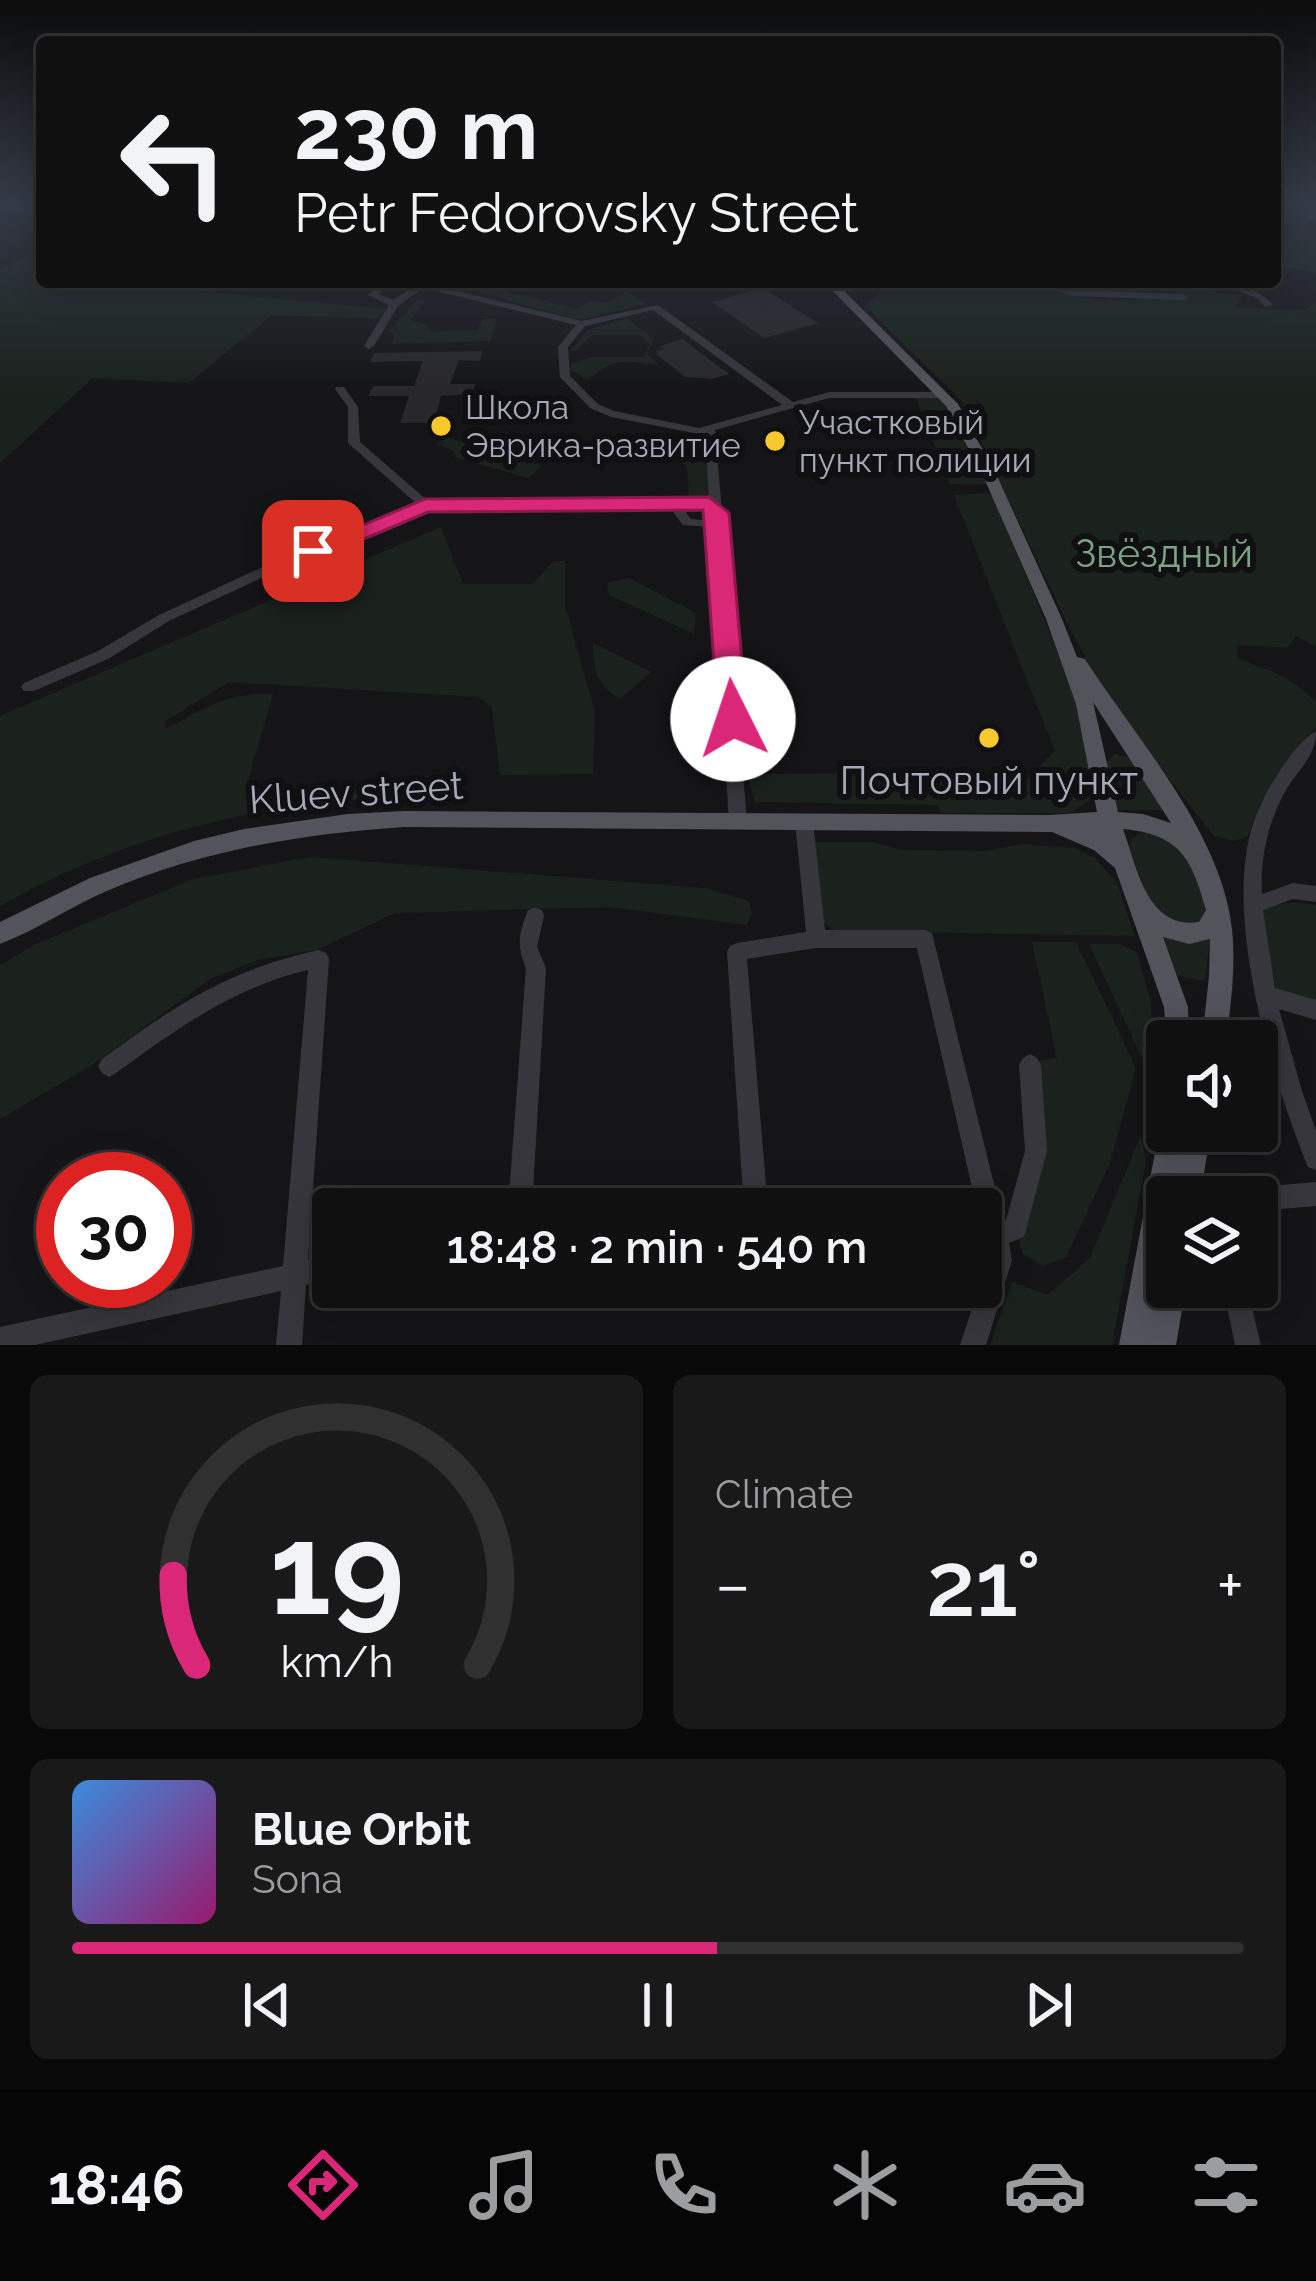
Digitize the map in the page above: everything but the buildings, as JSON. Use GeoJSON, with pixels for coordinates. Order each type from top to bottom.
{"type":"FeatureCollection","features":[{"type":"Feature","properties":{"kind":"main road"},"geometry":{"type":"LineString","coordinates":[[836,288],[944,394],[967,426],[1054,619],[1085,704],[1108,820],[1142,907],[1177,1020]]}},
{"type":"Feature","properties":{"kind":"main road"},"geometry":{"type":"LineString","coordinates":[[1054,619],[1192,848],[1217,910],[1221,947],[1216,1020]]}},
{"type":"Feature","properties":{"kind":"main road"},"geometry":{"type":"LineString","coordinates":[[1099,769],[1099,753],[1113,747],[1140,758]]}},
{"type":"Feature","properties":{"kind":"main road","name":"Kluev street"},"geometry":{"type":"LineString","coordinates":[[0,934],[95,884],[148,863],[281,827],[404,819],[738,822]]}},
{"type":"Feature","properties":{"kind":"main road"},"geometry":{"type":"LineString","coordinates":[[738,822],[1049,824],[1108,820],[1158,823],[1192,848]]}},
{"type":"Feature","properties":{"kind":"main road"},"geometry":{"type":"LineString","coordinates":[[1049,824],[1102,844],[1126,868]]}},
{"type":"Feature","properties":{"kind":"main road"},"geometry":{"type":"LineString","coordinates":[[1142,907],[1164,928],[1186,936],[1207,930],[1217,910]]}},
{"type":"Feature","properties":{"kind":"main road"},"geometry":{"type":"LineString","coordinates":[[1134,1345],[1168,1152]]}},
{"type":"Feature","properties":{"kind":"main road"},"geometry":{"type":"LineString","coordinates":[[1161,1345],[1167,1308]]}},
{"type":"Feature","properties":{"kind":"street"},"geometry":{"type":"LineString","coordinates":[[381,288],[373,295],[394,304]]}},
{"type":"Feature","properties":{"kind":"street"},"geometry":{"type":"LineString","coordinates":[[369,346],[394,304],[419,288]]}},
{"type":"Feature","properties":{"kind":"street"},"geometry":{"type":"LineString","coordinates":[[441,288],[583,324],[655,307],[790,405]]}},
{"type":"Feature","properties":{"kind":"street"},"geometry":{"type":"LineString","coordinates":[[1055,288],[1071,293],[1183,297]]}},
{"type":"Feature","properties":{"kind":"street"},"geometry":{"type":"LineString","coordinates":[[1238,288],[1262,297],[1268,305]]}},
{"type":"Feature","properties":{"kind":"street"},"geometry":{"type":"LineString","coordinates":[[583,324],[562,354],[565,377],[594,406],[624,418],[710,431],[829,395],[944,394]]}},
{"type":"Feature","properties":{"kind":"street"},"geometry":{"type":"LineString","coordinates":[[340,388],[353,406],[354,443],[425,506]]}},
{"type":"Feature","properties":{"kind":"street"},"geometry":{"type":"LineString","coordinates":[[684,520],[706,524],[710,431]]}},
{"type":"Feature","properties":{"kind":"street"},"geometry":{"type":"LineString","coordinates":[[651,503],[719,542]]}},
{"type":"Feature","properties":{"kind":"street"},"geometry":{"type":"LineString","coordinates":[[29,687],[103,655],[164,617],[425,506],[707,505]]}},
{"type":"Feature","properties":{"kind":"street"},"geometry":{"type":"LineString","coordinates":[[684,520],[680,509],[707,505]]}},
{"type":"Feature","properties":{"kind":"street"},"geometry":{"type":"LineString","coordinates":[[707,505],[719,542],[738,822]]}},
{"type":"Feature","properties":{"kind":"street"},"geometry":{"type":"LineString","coordinates":[[1313,1152],[1279,1055],[1251,878],[1263,820],[1297,758],[1316,737]]}},
{"type":"Feature","properties":{"kind":"street"},"geometry":{"type":"LineString","coordinates":[[804,821],[816,939]]}},
{"type":"Feature","properties":{"kind":"street"},"geometry":{"type":"LineString","coordinates":[[1253,906],[1293,891],[1316,894]]}},
{"type":"Feature","properties":{"kind":"street"},"geometry":{"type":"LineString","coordinates":[[521,1188],[536,968],[527,947],[535,916]]}},
{"type":"Feature","properties":{"kind":"street"},"geometry":{"type":"LineString","coordinates":[[754,1188],[737,952],[816,939],[925,939],[978,1188]]}},
{"type":"Feature","properties":{"kind":"street"},"geometry":{"type":"LineString","coordinates":[[109,1066],[212,992],[268,969],[320,959],[289,1345]]}},
{"type":"Feature","properties":{"kind":"street"},"geometry":{"type":"LineString","coordinates":[[1268,996],[1316,1010]]}},
{"type":"Feature","properties":{"kind":"street"},"geometry":{"type":"LineString","coordinates":[[1002,1232],[1016,1229],[1036,1150],[1030,1065]]}},
{"type":"Feature","properties":{"kind":"street"},"geometry":{"type":"LineString","coordinates":[[1278,1197],[1316,1194]]}},
{"type":"Feature","properties":{"kind":"street"},"geometry":{"type":"LineString","coordinates":[[0,1340],[312,1273]]}},
{"type":"Feature","properties":{"kind":"street"},"geometry":{"type":"LineString","coordinates":[[973,1345],[985,1308]]}},
{"type":"Feature","properties":{"kind":"street"},"geometry":{"type":"LineString","coordinates":[[1240,1308],[1248,1345]]}},
{"type":"Feature","properties":{"kind":"green space"},"geometry":{"type":"Polygon","coordinates":[[[36,266],[36,288],[179,288],[387,309],[377,319],[272,315],[189,383],[93,378],[0,463],[0,270],[36,266]]]}},
{"type":"Feature","properties":{"kind":"green space"},"geometry":{"type":"Polygon","coordinates":[[[1281,266],[1316,266],[1316,272],[1281,267],[1281,266]]]}},
{"type":"Feature","properties":{"kind":"green space"},"geometry":{"type":"Polygon","coordinates":[[[463,288],[495,288],[575,309],[592,300],[608,303],[626,291],[646,304],[581,320],[463,288]]]}},
{"type":"Feature","properties":{"kind":"green space","name":"Звёздный"},"geometry":{"type":"Polygon","coordinates":[[[884,288],[1049,288],[1095,300],[1183,298],[1169,288],[1177,288],[1243,295],[1235,307],[1304,311],[1316,301],[1316,647],[1296,636],[1287,648],[1237,645],[1238,659],[1290,680],[1316,702],[1316,728],[1284,764],[1247,837],[1234,841],[1214,836],[1109,702],[961,400],[865,306],[884,288]]]}},
{"type":"Feature","properties":{"kind":"green space"},"geometry":{"type":"Polygon","coordinates":[[[417,300],[425,301],[410,320],[425,324],[431,332],[478,330],[482,319],[496,319],[491,341],[391,344],[394,336],[389,331],[417,300]]]}},
{"type":"Feature","properties":{"kind":"green space"},"geometry":{"type":"Polygon","coordinates":[[[627,318],[654,339],[647,354],[660,365],[615,363],[588,379],[570,370],[570,364],[592,357],[644,357],[650,344],[639,335],[593,335],[578,348],[582,350],[570,351],[588,330],[627,318]]]}},
{"type":"Feature","properties":{"kind":"green space"},"geometry":{"type":"Polygon","coordinates":[[[916,398],[946,401],[987,482],[983,485],[950,484],[916,398]]]}},
{"type":"Feature","properties":{"kind":"green space"},"geometry":{"type":"Polygon","coordinates":[[[686,434],[708,434],[712,496],[689,496],[687,465],[634,449],[646,438],[686,449],[686,434]]]}},
{"type":"Feature","properties":{"kind":"green space"},"geometry":{"type":"Polygon","coordinates":[[[446,437],[465,443],[477,440],[526,457],[524,465],[542,466],[528,478],[455,457],[454,451],[436,444],[446,437]]]}},
{"type":"Feature","properties":{"kind":"green space"},"geometry":{"type":"Polygon","coordinates":[[[954,495],[993,496],[1074,691],[1094,789],[1090,800],[1070,813],[941,813],[938,805],[755,802],[749,780],[757,774],[910,773],[913,780],[1014,783],[1027,779],[1055,751],[954,495]]]}},
{"type":"Feature","properties":{"kind":"green space"},"geometry":{"type":"Polygon","coordinates":[[[441,527],[463,584],[532,584],[554,561],[565,561],[565,605],[595,713],[593,774],[500,775],[492,707],[478,697],[229,682],[164,722],[165,729],[229,699],[273,694],[247,784],[422,791],[424,797],[313,804],[205,824],[100,858],[0,906],[0,716],[441,527]]]}},
{"type":"Feature","properties":{"kind":"green space"},"geometry":{"type":"Polygon","coordinates":[[[629,578],[696,613],[694,634],[609,595],[607,583],[629,578]]]}},
{"type":"Feature","properties":{"kind":"green space"},"geometry":{"type":"Polygon","coordinates":[[[593,643],[651,672],[620,699],[598,675],[593,643]]]}},
{"type":"Feature","properties":{"kind":"green space"},"geometry":{"type":"Polygon","coordinates":[[[1114,754],[1129,757],[1165,810],[1115,810],[1106,763],[1114,754]]]}},
{"type":"Feature","properties":{"kind":"green space"},"geometry":{"type":"Polygon","coordinates":[[[1147,829],[1171,842],[1192,866],[1204,895],[1202,922],[1184,928],[1152,909],[1129,848],[1131,839],[1147,829]]]}},
{"type":"Feature","properties":{"kind":"green space"},"geometry":{"type":"Polygon","coordinates":[[[813,842],[872,842],[902,850],[987,851],[1021,844],[1074,848],[1095,858],[1117,883],[1135,936],[836,931],[819,920],[813,842]]]}},
{"type":"Feature","properties":{"kind":"green space"},"geometry":{"type":"Polygon","coordinates":[[[310,857],[705,888],[749,901],[752,914],[747,925],[610,907],[395,913],[317,950],[257,960],[210,979],[92,1065],[0,1119],[0,965],[34,945],[193,879],[310,857]]]}},
{"type":"Feature","properties":{"kind":"green space"},"geometry":{"type":"Polygon","coordinates":[[[1296,902],[1316,905],[1316,1004],[1277,993],[1259,907],[1296,902]]]}},
{"type":"Feature","properties":{"kind":"green space"},"geometry":{"type":"Polygon","coordinates":[[[1161,934],[1187,943],[1210,940],[1205,981],[1178,976],[1161,934]]]}},
{"type":"Feature","properties":{"kind":"green space"},"geometry":{"type":"Polygon","coordinates":[[[1032,942],[1076,942],[1136,1068],[1110,1163],[1066,1257],[1043,1266],[1023,1254],[1019,1242],[1044,1149],[1038,1061],[1057,1058],[1032,942]]]}},
{"type":"Feature","properties":{"kind":"green space"},"geometry":{"type":"Polygon","coordinates":[[[1089,944],[1119,944],[1137,952],[1152,1020],[1146,1020],[1143,1060],[1089,944]]]}},
{"type":"Feature","properties":{"kind":"green space"},"geometry":{"type":"Polygon","coordinates":[[[1141,1135],[1146,1162],[1112,1345],[990,1345],[1012,1282],[1048,1295],[1090,1258],[1141,1135]]]}},
{"type":"Feature","properties":{"kind":"place","name":"Школа Эврика-развитие"},"geometry":{"type":"Point","coordinates":[441,426]}},
{"type":"Feature","properties":{"kind":"place","name":"Участковый пункт полиции"},"geometry":{"type":"Point","coordinates":[775,441]}},
{"type":"Feature","properties":{"kind":"place","name":"Почтовый пункт"},"geometry":{"type":"Point","coordinates":[989,738]}},
{"type":"Feature","properties":{"kind":"route"},"geometry":{"type":"LineString","coordinates":[[313,551],[425,506],[709,504],[718,513],[733,719]]}}]}
